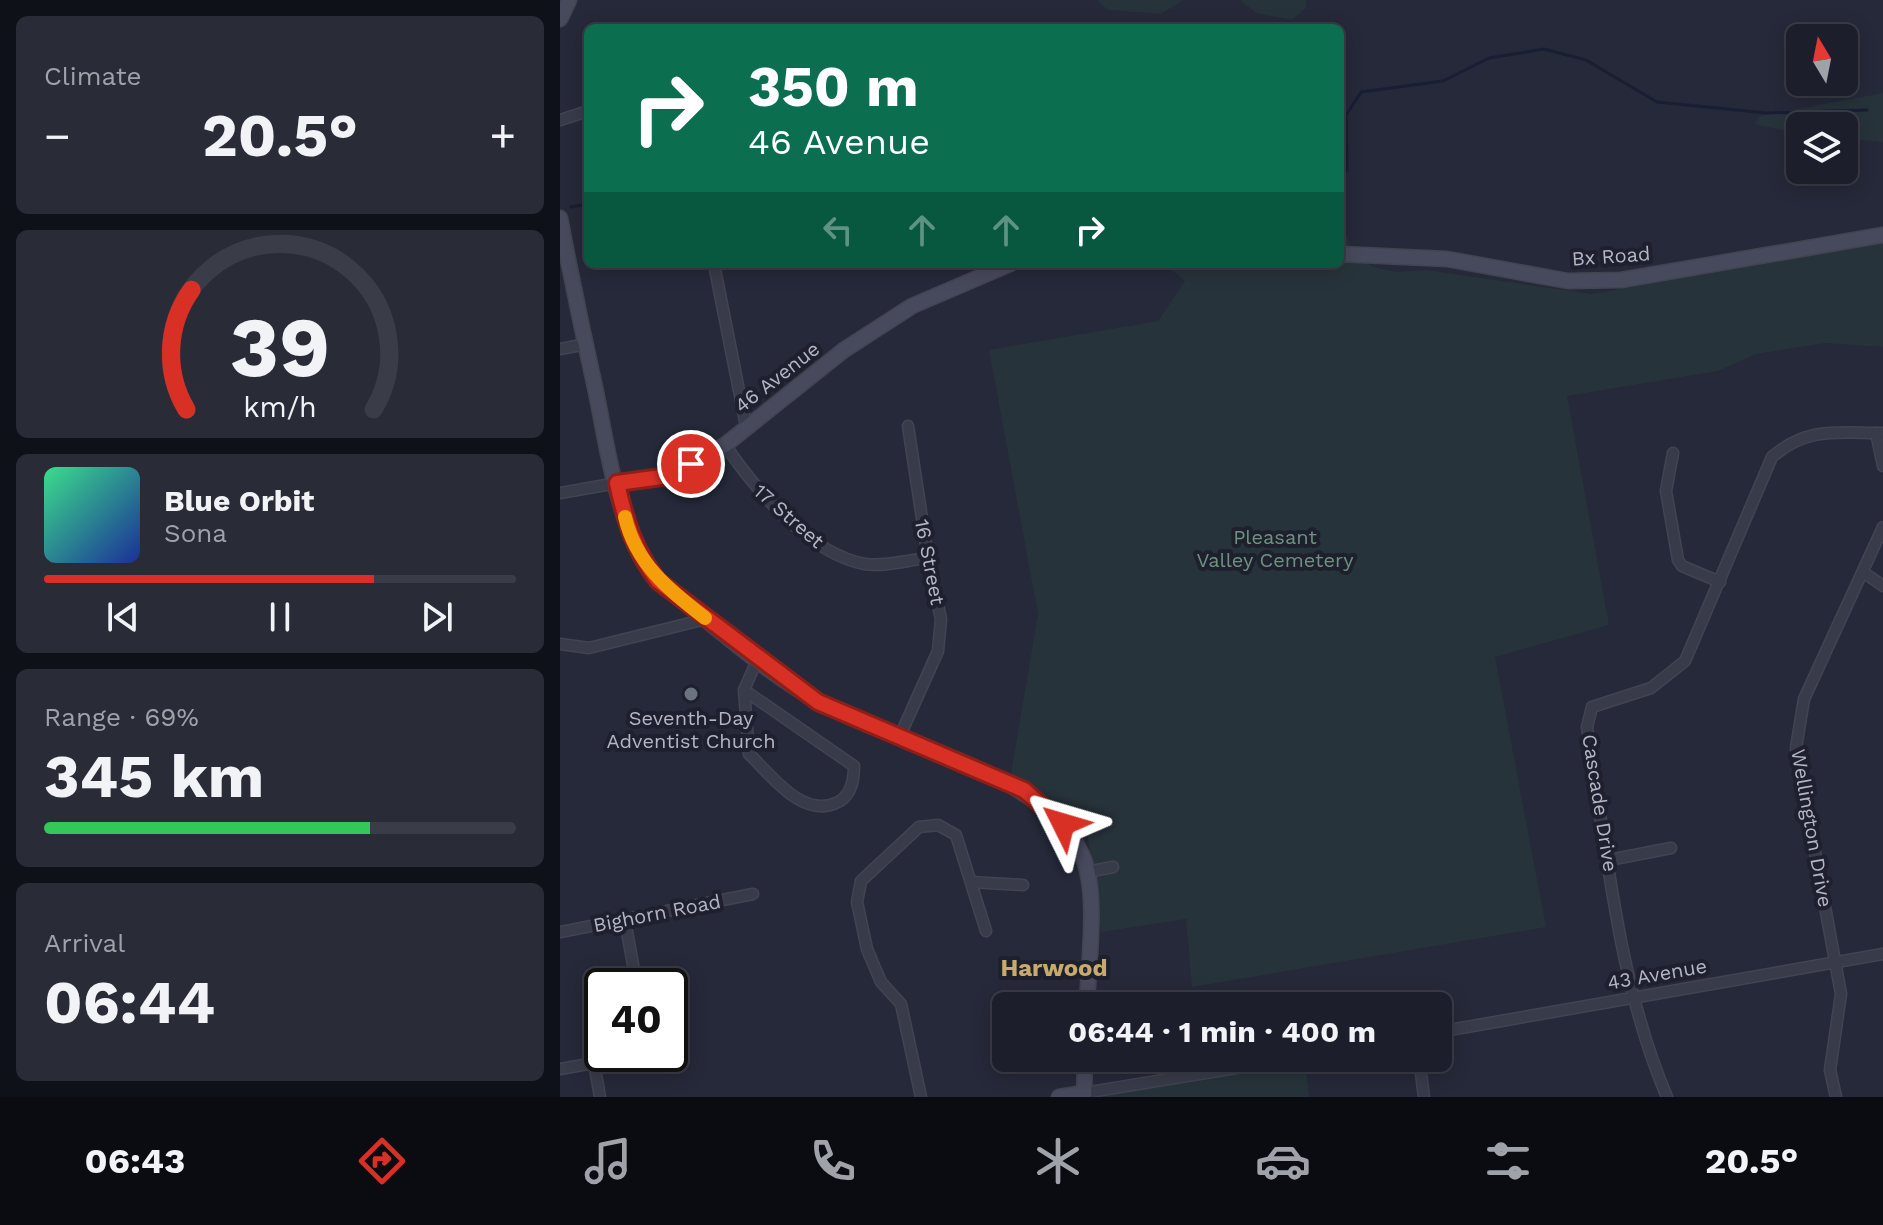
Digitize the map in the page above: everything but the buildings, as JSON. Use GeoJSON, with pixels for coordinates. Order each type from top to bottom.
{"type":"FeatureCollection","features":[{"type":"Feature","properties":{"kind":"street"},"geometry":{"type":"LineString","coordinates":[[560,19],[569,0]]}},
{"type":"Feature","properties":{"kind":"street"},"geometry":{"type":"LineString","coordinates":[[560,120],[584,112]]}},
{"type":"Feature","properties":{"kind":"street"},"geometry":{"type":"LineString","coordinates":[[560,218],[628,530],[640,557],[658,581],[818,702],[1024,790],[1063,824],[1082,855],[1087,872],[1087,992]]}},
{"type":"Feature","properties":{"kind":"street","name":"Bx Road"},"geometry":{"type":"LineString","coordinates":[[1344,254],[1447,259],[1568,281],[1621,280],[1883,235]]}},
{"type":"Feature","properties":{"kind":"street"},"geometry":{"type":"LineString","coordinates":[[715,268],[746,426]]}},
{"type":"Feature","properties":{"kind":"street","name":"46 Avenue"},"geometry":{"type":"LineString","coordinates":[[560,493],[669,476],[725,445],[844,350],[912,306],[1001,268]]}},
{"type":"Feature","properties":{"kind":"street"},"geometry":{"type":"LineString","coordinates":[[560,349],[586,344]]}},
{"type":"Feature","properties":{"kind":"street","name":"16 Street"},"geometry":{"type":"LineString","coordinates":[[899,738],[938,651],[941,619],[928,558],[908,426]]}},
{"type":"Feature","properties":{"kind":"street","name":"Cascade Drive"},"geometry":{"type":"LineString","coordinates":[[1667,1097],[1646,1049],[1633,999],[1587,727],[1592,707],[1651,688],[1685,661],[1772,457],[1792,441],[1820,433],[1880,433]]}},
{"type":"Feature","properties":{"kind":"street"},"geometry":{"type":"LineString","coordinates":[[1880,433],[1883,466]]}},
{"type":"Feature","properties":{"kind":"street","name":"17 Street"},"geometry":{"type":"LineString","coordinates":[[725,445],[756,491],[836,557],[869,565],[928,558]]}},
{"type":"Feature","properties":{"kind":"street"},"geometry":{"type":"LineString","coordinates":[[1673,453],[1666,491],[1678,560],[1682,566],[1720,582]]}},
{"type":"Feature","properties":{"kind":"street","name":"Wellington Drive"},"geometry":{"type":"LineString","coordinates":[[1836,1097],[1830,1070],[1841,994],[1796,748],[1804,699],[1883,527]]}},
{"type":"Feature","properties":{"kind":"street"},"geometry":{"type":"LineString","coordinates":[[1863,572],[1883,586]]}},
{"type":"Feature","properties":{"kind":"street"},"geometry":{"type":"LineString","coordinates":[[560,644],[589,648],[706,619]]}},
{"type":"Feature","properties":{"kind":"street"},"geometry":{"type":"LineString","coordinates":[[744,690],[854,766],[854,782],[842,801],[825,808],[803,804],[749,754],[744,690],[758,658]]}},
{"type":"Feature","properties":{"kind":"street"},"geometry":{"type":"LineString","coordinates":[[921,1097],[901,1004],[881,982],[867,949],[857,902],[861,881],[919,827],[938,825],[956,835],[986,931]]}},
{"type":"Feature","properties":{"kind":"street"},"geometry":{"type":"LineString","coordinates":[[1609,860],[1671,848]]}},
{"type":"Feature","properties":{"kind":"street"},"geometry":{"type":"LineString","coordinates":[[1087,872],[1113,867]]}},
{"type":"Feature","properties":{"kind":"street"},"geometry":{"type":"LineString","coordinates":[[971,882],[1023,885]]}},
{"type":"Feature","properties":{"kind":"street","name":"Bighorn Road"},"geometry":{"type":"LineString","coordinates":[[560,932],[753,894]]}},
{"type":"Feature","properties":{"kind":"street"},"geometry":{"type":"LineString","coordinates":[[625,921],[634,968]]}},
{"type":"Feature","properties":{"kind":"street","name":"43 Avenue"},"geometry":{"type":"LineString","coordinates":[[1452,1030],[1883,954]]}},
{"type":"Feature","properties":{"kind":"street"},"geometry":{"type":"LineString","coordinates":[[560,1069],[584,1065]]}},
{"type":"Feature","properties":{"kind":"street"},"geometry":{"type":"LineString","coordinates":[[596,1072],[600,1097]]}},
{"type":"Feature","properties":{"kind":"street"},"geometry":{"type":"LineString","coordinates":[[1084,1095],[1085,1072]]}},
{"type":"Feature","properties":{"kind":"street"},"geometry":{"type":"LineString","coordinates":[[1059,1097],[1216,1072]]}},
{"type":"Feature","properties":{"kind":"street"},"geometry":{"type":"LineString","coordinates":[[1421,1072],[1424,1097]]}},
{"type":"Feature","properties":{"kind":"green space"},"geometry":{"type":"Polygon","coordinates":[[[1097,0],[1183,0],[1161,14],[1108,10],[1097,0]]]}},
{"type":"Feature","properties":{"kind":"green space"},"geometry":{"type":"Polygon","coordinates":[[[1240,0],[1306,0],[1307,7],[1292,20],[1256,13],[1240,0]]]}},
{"type":"Feature","properties":{"kind":"green space"},"geometry":{"type":"Polygon","coordinates":[[[1883,93],[1883,142],[1858,139],[1858,112],[1786,112],[1786,131],[1754,124],[1760,116],[1883,93]]]}},
{"type":"Feature","properties":{"kind":"green space","name":"Pleasant Valley Cemetery"},"geometry":{"type":"Polygon","coordinates":[[[1344,228],[1353,254],[1373,267],[1397,272],[1426,270],[1592,294],[1883,243],[1883,347],[1825,343],[1756,354],[1718,371],[1567,396],[1609,625],[1495,657],[1546,927],[1192,987],[1186,919],[1101,932],[1086,825],[1011,774],[1038,614],[989,350],[1158,321],[1185,281],[1169,268],[1344,268],[1344,228]]]}},
{"type":"Feature","properties":{"kind":"green space"},"geometry":{"type":"Polygon","coordinates":[[[1214,1072],[1306,1072],[1309,1097],[1093,1097],[1214,1072]]]}},
{"type":"Feature","properties":{"kind":"waterway"},"geometry":{"type":"LineString","coordinates":[[1344,173],[1347,170],[1346,115],[1361,92],[1443,81],[1489,58],[1544,49],[1586,60],[1657,102],[1767,113],[1867,110]]}},
{"type":"Feature","properties":{"kind":"waterway"},"geometry":{"type":"LineString","coordinates":[[571,207],[584,205]]}},
{"type":"Feature","properties":{"kind":"slow traffic"},"geometry":{"type":"LineString","coordinates":[[625,517],[640,557],[658,581],[705,618]]}},
{"type":"Feature","properties":{"kind":"place","name":"Seventh-Day Adventist Church"},"geometry":{"type":"Point","coordinates":[691,694]}},
{"type":"Feature","properties":{"kind":"district","name":"Harwood"},"geometry":{"type":"Point","coordinates":[1054,968]}},
{"type":"Feature","properties":{"kind":"route"},"geometry":{"type":"LineString","coordinates":[[691,464],[669,476],[617,483],[628,530],[640,557],[658,581],[818,702],[1024,790],[1063,824]]}}]}
